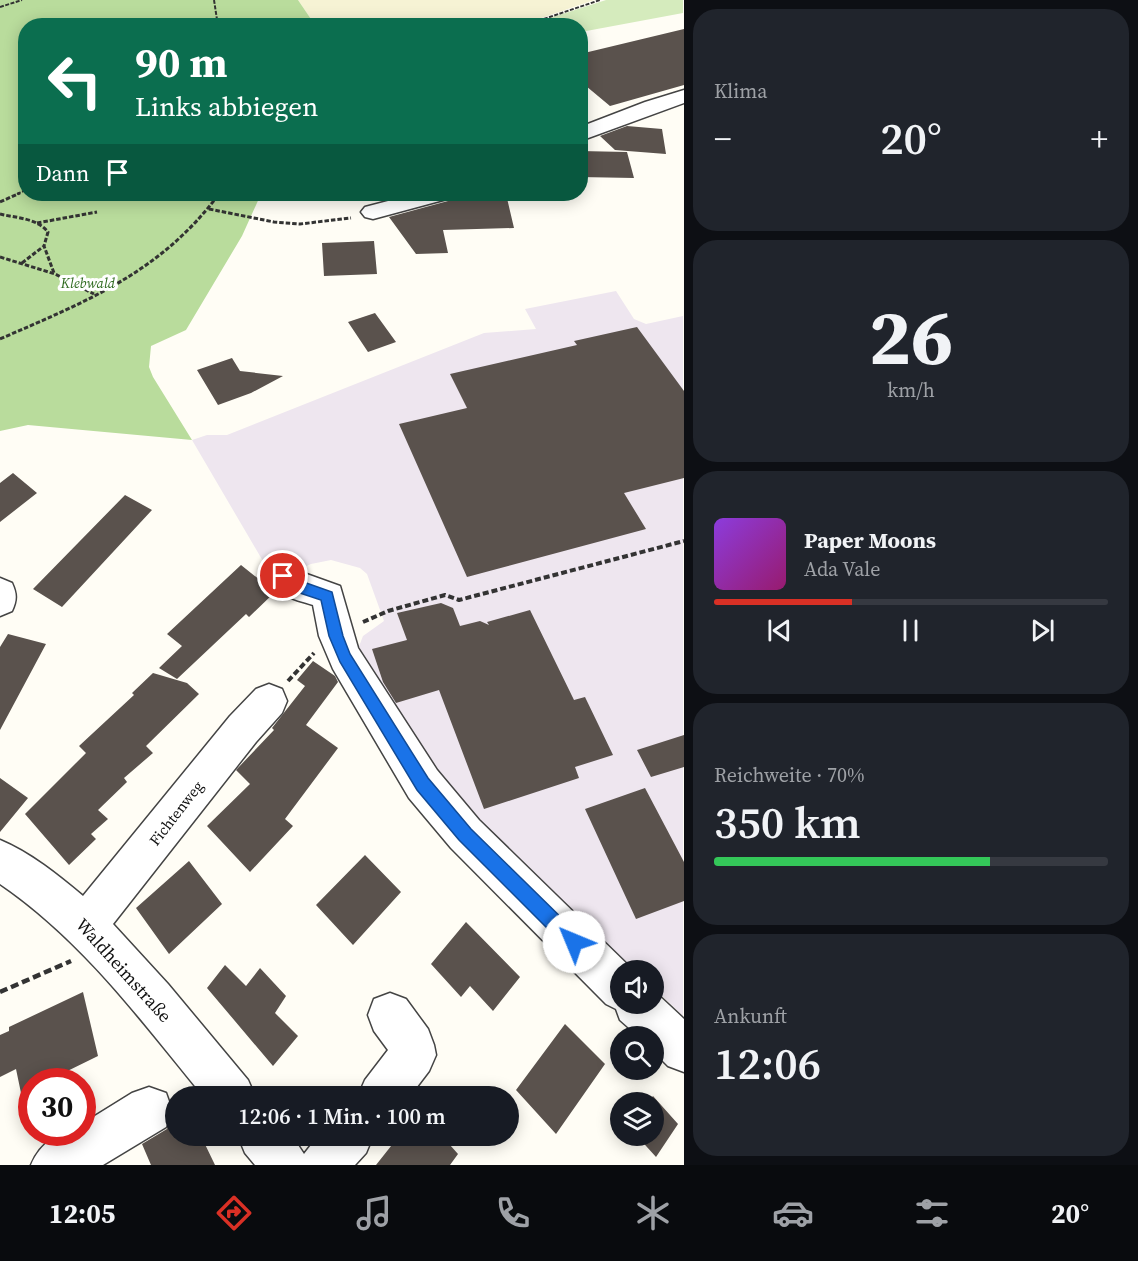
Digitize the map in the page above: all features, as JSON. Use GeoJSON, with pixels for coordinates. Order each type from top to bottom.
{"type":"FeatureCollection","features":[{"type":"Feature","properties":{"kind":"street"},"geometry":{"type":"LineString","coordinates":[[588,132],[646,108],[684,96]]}},
{"type":"Feature","properties":{"kind":"street"},"geometry":{"type":"LineString","coordinates":[[373,212],[414,201]]}},
{"type":"Feature","properties":{"kind":"street"},"geometry":{"type":"LineString","coordinates":[[283,576],[290,583],[328,596],[336,636],[345,658],[412,769],[435,801],[465,834],[610,978]]}},
{"type":"Feature","properties":{"kind":"street"},"geometry":{"type":"LineString","coordinates":[[0,594],[0,601]]}},
{"type":"Feature","properties":{"kind":"street","name":"Fichtenweg"},"geometry":{"type":"LineString","coordinates":[[93,933],[103,905],[243,729],[269,701]]}},
{"type":"Feature","properties":{"kind":"street","name":"Waldheimstraße"},"geometry":{"type":"LineString","coordinates":[[0,860],[31,879],[71,911],[93,933],[166,1014],[224,1086]]}},
{"type":"Feature","properties":{"kind":"street"},"geometry":{"type":"LineString","coordinates":[[646,1014],[684,1050]]}},
{"type":"Feature","properties":{"kind":"street"},"geometry":{"type":"LineString","coordinates":[[389,1086],[413,1055],[412,1045],[390,1015]]}},
{"type":"Feature","properties":{"kind":"street"},"geometry":{"type":"LineString","coordinates":[[55,1165],[149,1110]]}},
{"type":"Feature","properties":{"kind":"street"},"geometry":{"type":"LineString","coordinates":[[270,1146],[285,1165]]}},
{"type":"Feature","properties":{"kind":"street"},"geometry":{"type":"LineString","coordinates":[[324,1165],[340,1146]]}},
{"type":"Feature","properties":{"kind":"path"},"geometry":{"type":"LineString","coordinates":[[0,7],[22,0]]}},
{"type":"Feature","properties":{"kind":"path"},"geometry":{"type":"LineString","coordinates":[[214,0],[217,18]]}},
{"type":"Feature","properties":{"kind":"path"},"geometry":{"type":"LineString","coordinates":[[547,18],[600,0]]}},
{"type":"Feature","properties":{"kind":"path"},"geometry":{"type":"LineString","coordinates":[[0,202],[18,194]]}},
{"type":"Feature","properties":{"kind":"path"},"geometry":{"type":"LineString","coordinates":[[0,339],[95,294],[156,259],[189,232],[214,201]]}},
{"type":"Feature","properties":{"kind":"path"},"geometry":{"type":"LineString","coordinates":[[209,209],[274,222],[300,224],[352,218],[373,212]]}},
{"type":"Feature","properties":{"kind":"path"},"geometry":{"type":"LineString","coordinates":[[36,223],[97,212]]}},
{"type":"Feature","properties":{"kind":"path"},"geometry":{"type":"LineString","coordinates":[[0,214],[36,223],[47,230],[44,246],[55,274]]}},
{"type":"Feature","properties":{"kind":"path"},"geometry":{"type":"LineString","coordinates":[[22,263],[44,246]]}},
{"type":"Feature","properties":{"kind":"path"},"geometry":{"type":"LineString","coordinates":[[0,257],[55,274],[95,294]]}},
{"type":"Feature","properties":{"kind":"path"},"geometry":{"type":"LineString","coordinates":[[269,701],[318,649],[336,636],[388,611],[445,595],[459,600],[684,541]]}},
{"type":"Feature","properties":{"kind":"path"},"geometry":{"type":"LineString","coordinates":[[0,992],[78,958],[93,933]]}},
{"type":"Feature","properties":{"kind":"shaded area"},"geometry":{"type":"Polygon","coordinates":[[[298,0],[594,0],[541,18],[310,18],[298,0]]]}},
{"type":"Feature","properties":{"kind":"shaded area"},"geometry":{"type":"Polygon","coordinates":[[[616,291],[634,319],[646,324],[683,316],[683,1016],[664,998],[664,960],[624,960],[431,776],[358,649],[363,636],[384,621],[367,574],[360,568],[331,560],[311,564],[274,580],[192,440],[207,435],[227,435],[484,333],[536,329],[525,309],[616,291]]]}},
{"type":"Feature","properties":{"kind":"green space","name":"Klebwald"},"geometry":{"type":"Polygon","coordinates":[[[0,0],[298,0],[310,18],[18,18],[18,201],[258,201],[242,236],[186,330],[151,346],[149,367],[153,377],[192,440],[28,425],[0,431],[0,0]]]}},
{"type":"Feature","properties":{"kind":"green space"},"geometry":{"type":"Polygon","coordinates":[[[606,0],[683,0],[683,13],[588,31],[588,18],[550,18],[606,0]]]}},
{"type":"Feature","properties":{"kind":"building"},"geometry":{"type":"Polygon","coordinates":[[[684,29],[684,85],[610,106],[588,88],[588,52],[684,29]]]}},
{"type":"Feature","properties":{"kind":"building"},"geometry":{"type":"Polygon","coordinates":[[[627,126],[662,129],[666,154],[615,150],[600,136],[627,126]]]}},
{"type":"Feature","properties":{"kind":"building"},"geometry":{"type":"Polygon","coordinates":[[[588,151],[627,152],[634,178],[588,177],[588,151]]]}},
{"type":"Feature","properties":{"kind":"building"},"geometry":{"type":"Polygon","coordinates":[[[448,201],[508,201],[514,228],[443,230],[448,253],[416,254],[389,217],[448,201]]]}},
{"type":"Feature","properties":{"kind":"building"},"geometry":{"type":"Polygon","coordinates":[[[374,241],[377,274],[324,276],[322,243],[374,241]]]}},
{"type":"Feature","properties":{"kind":"building"},"geometry":{"type":"Polygon","coordinates":[[[375,313],[396,342],[368,352],[348,322],[375,313]]]}},
{"type":"Feature","properties":{"kind":"building"},"geometry":{"type":"Polygon","coordinates":[[[637,327],[684,391],[684,478],[624,493],[646,529],[467,577],[399,424],[467,408],[450,374],[577,345],[574,341],[637,327]]]}},
{"type":"Feature","properties":{"kind":"building"},"geometry":{"type":"Polygon","coordinates":[[[232,358],[240,371],[283,376],[251,393],[218,405],[197,370],[232,358]]]}},
{"type":"Feature","properties":{"kind":"building"},"geometry":{"type":"Polygon","coordinates":[[[13,473],[37,493],[0,522],[0,483],[13,473]]]}},
{"type":"Feature","properties":{"kind":"building"},"geometry":{"type":"Polygon","coordinates":[[[125,495],[152,510],[62,607],[33,589],[125,495]]]}},
{"type":"Feature","properties":{"kind":"building"},"geometry":{"type":"Polygon","coordinates":[[[241,565],[275,592],[249,617],[246,614],[177,679],[159,668],[182,646],[167,634],[241,565]]]}},
{"type":"Feature","properties":{"kind":"building"},"geometry":{"type":"Polygon","coordinates":[[[441,603],[453,608],[460,626],[480,621],[489,625],[487,622],[530,610],[574,700],[585,697],[613,755],[575,767],[579,778],[484,809],[439,690],[396,703],[383,682],[372,649],[407,640],[397,613],[441,603]]]}},
{"type":"Feature","properties":{"kind":"building"},"geometry":{"type":"Polygon","coordinates":[[[8,634],[46,644],[0,730],[0,647],[8,634]]]}},
{"type":"Feature","properties":{"kind":"building"},"geometry":{"type":"Polygon","coordinates":[[[313,661],[335,676],[338,682],[306,725],[338,748],[285,819],[293,826],[250,872],[207,826],[250,784],[236,770],[274,730],[272,728],[305,686],[297,680],[313,661]]]}},
{"type":"Feature","properties":{"kind":"building"},"geometry":{"type":"Polygon","coordinates":[[[153,673],[187,683],[199,694],[146,746],[153,753],[124,778],[127,782],[98,810],[108,819],[91,834],[96,839],[69,865],[25,814],[86,753],[79,746],[134,695],[132,693],[153,673]]]}},
{"type":"Feature","properties":{"kind":"building"},"geometry":{"type":"Polygon","coordinates":[[[684,735],[684,767],[651,777],[637,750],[684,735]]]}},
{"type":"Feature","properties":{"kind":"building"},"geometry":{"type":"Polygon","coordinates":[[[0,778],[28,798],[0,832],[0,778]]]}},
{"type":"Feature","properties":{"kind":"building"},"geometry":{"type":"Polygon","coordinates":[[[645,788],[684,862],[684,901],[636,919],[585,809],[645,788]]]}},
{"type":"Feature","properties":{"kind":"building"},"geometry":{"type":"Polygon","coordinates":[[[365,855],[401,892],[353,945],[316,905],[365,855]]]}},
{"type":"Feature","properties":{"kind":"building"},"geometry":{"type":"Polygon","coordinates":[[[189,861],[222,904],[169,954],[136,908],[189,861]]]}},
{"type":"Feature","properties":{"kind":"building"},"geometry":{"type":"Polygon","coordinates":[[[466,922],[520,977],[493,1011],[470,986],[461,997],[431,964],[466,922]]]}},
{"type":"Feature","properties":{"kind":"building"},"geometry":{"type":"Polygon","coordinates":[[[225,965],[246,986],[260,968],[286,996],[275,1013],[298,1036],[273,1066],[207,988],[225,965]]]}},
{"type":"Feature","properties":{"kind":"building"},"geometry":{"type":"Polygon","coordinates":[[[83,992],[98,1056],[74,1068],[18,1068],[18,1079],[16,1069],[0,1077],[0,1035],[9,1031],[9,1027],[83,992]]]}},
{"type":"Feature","properties":{"kind":"building"},"geometry":{"type":"Polygon","coordinates":[[[565,1024],[605,1064],[556,1134],[519,1093],[519,1086],[565,1024]]]}},
{"type":"Feature","properties":{"kind":"building"},"geometry":{"type":"Polygon","coordinates":[[[664,1108],[678,1124],[664,1145],[664,1108]]]}},
{"type":"Feature","properties":{"kind":"building"},"geometry":{"type":"Polygon","coordinates":[[[165,1130],[165,1146],[206,1146],[215,1165],[151,1165],[142,1144],[165,1130]]]}},
{"type":"Feature","properties":{"kind":"building"},"geometry":{"type":"Polygon","coordinates":[[[391,1146],[451,1146],[458,1154],[450,1165],[376,1165],[391,1146]]]}},
{"type":"Feature","properties":{"kind":"building"},"geometry":{"type":"Polygon","coordinates":[[[646,1146],[663,1146],[656,1157],[646,1146]]]}},
{"type":"Feature","properties":{"kind":"route"},"geometry":{"type":"LineString","coordinates":[[283,576],[290,583],[328,596],[336,636],[345,658],[435,801],[465,834],[574,942]]}}]}
